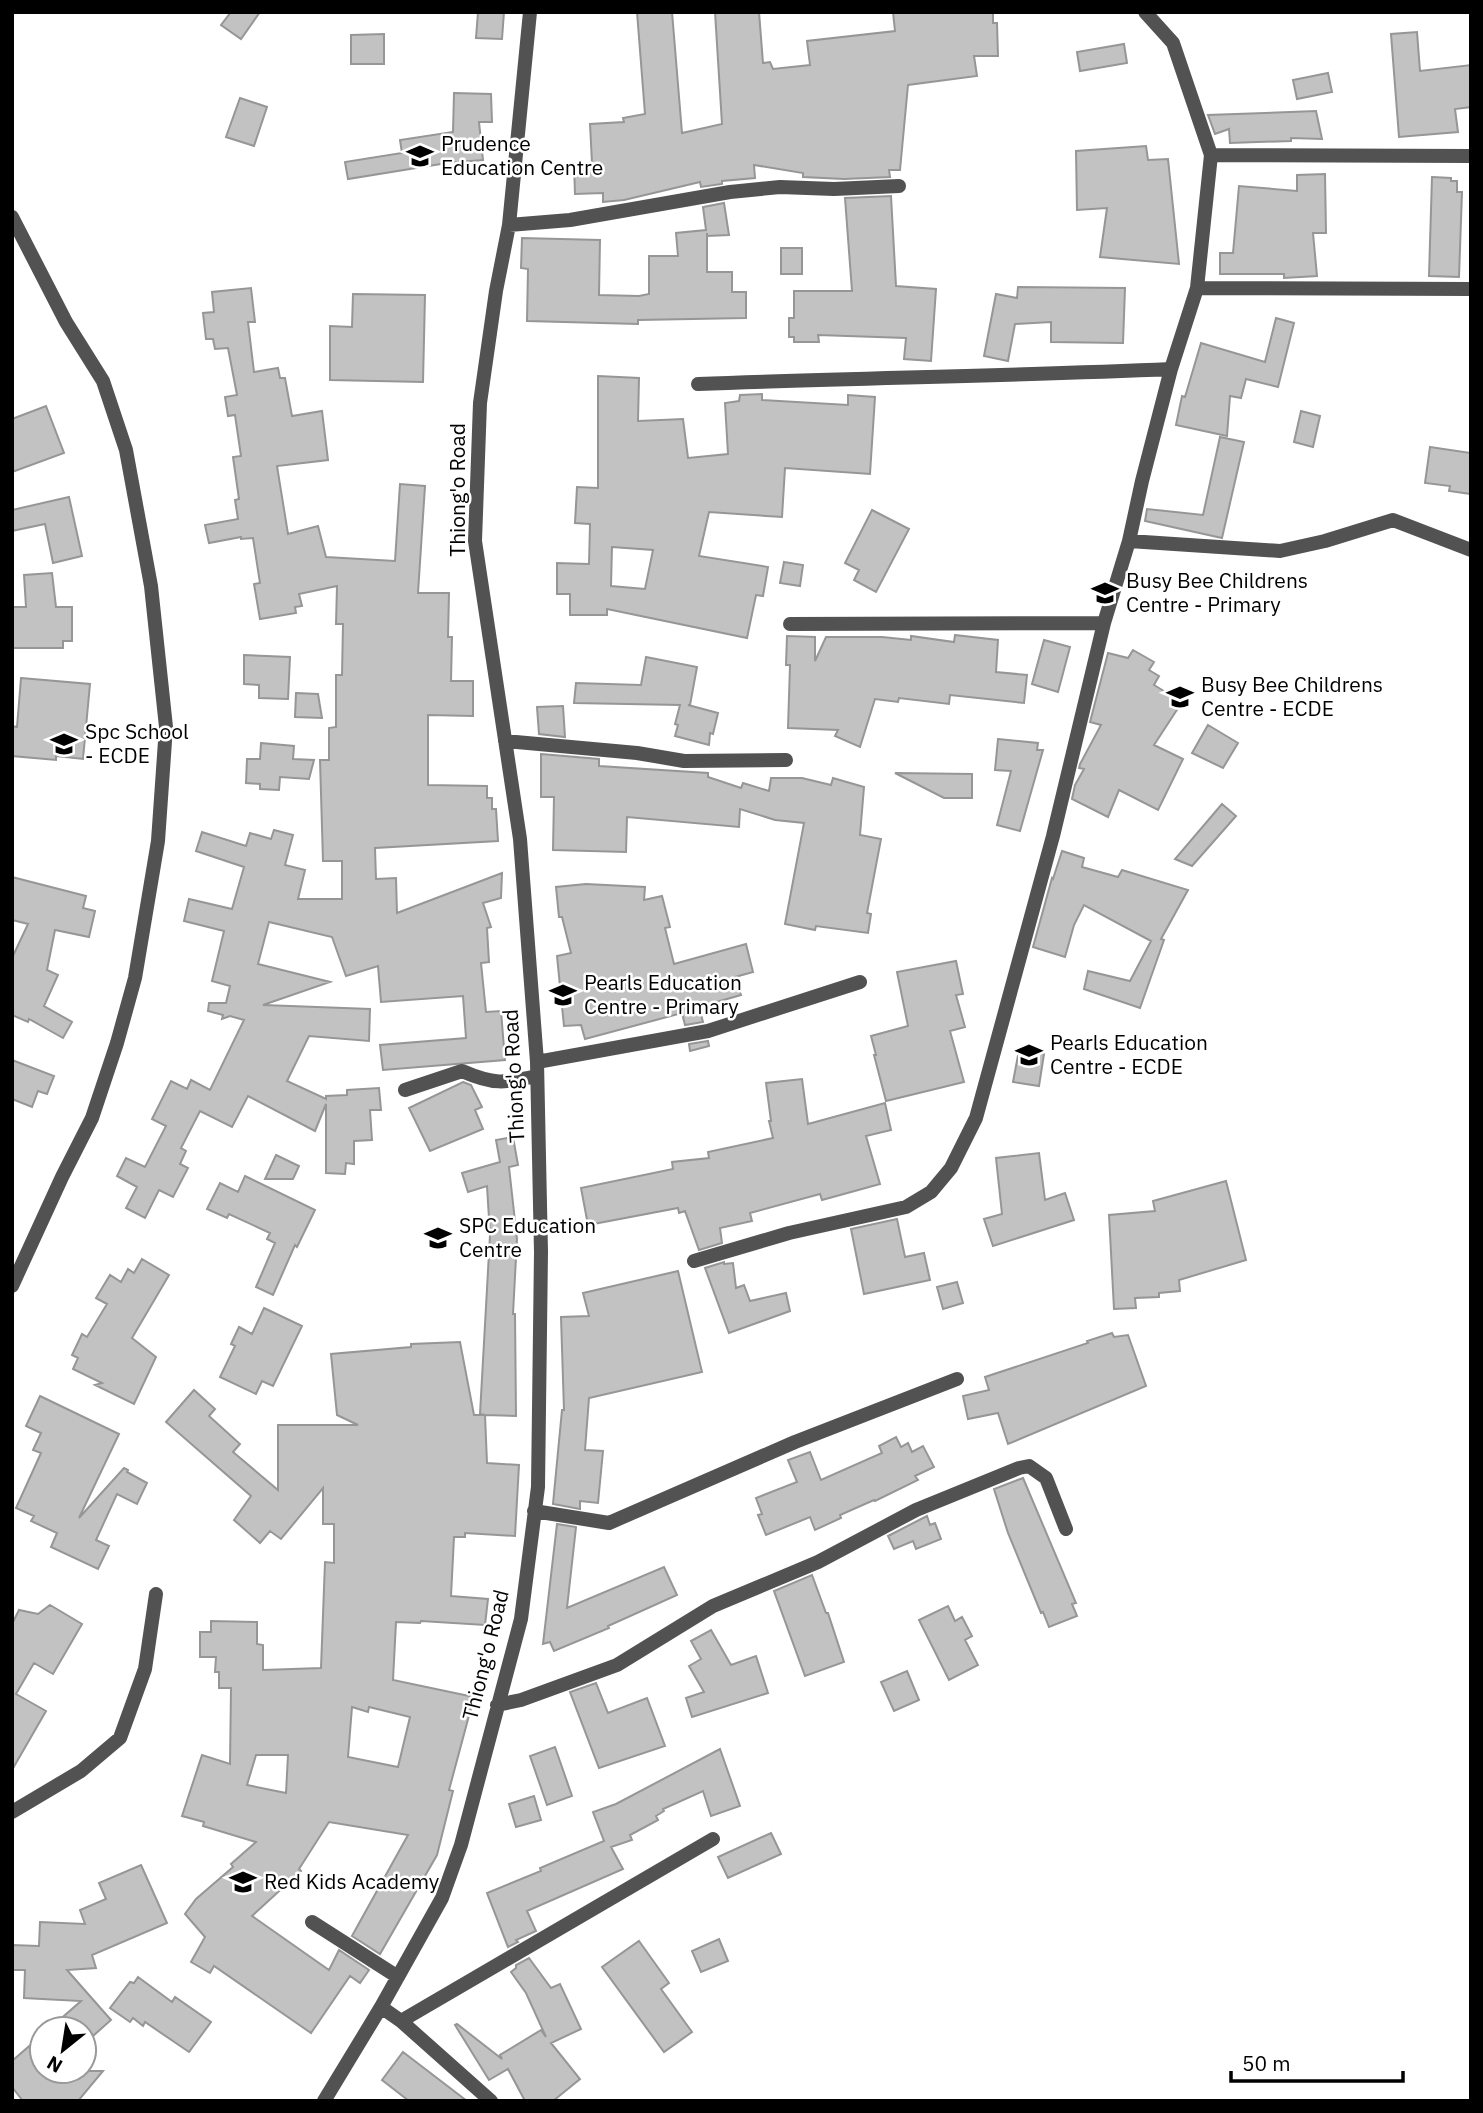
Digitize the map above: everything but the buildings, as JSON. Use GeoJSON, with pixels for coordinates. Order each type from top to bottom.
{"type":"FeatureCollection","features":[{"type":"Feature","properties":{"kind":"street","name":"Thiong'o Road"},"geometry":{"type":"LineString","coordinates":[[324,2101],[442,1898],[461,1845],[521,1619],[537,1487],[541,1252],[537,1069],[520,839],[475,541],[480,403],[496,291],[509,225],[530,12]]}},
{"type":"Feature","properties":{"kind":"street"},"geometry":{"type":"LineString","coordinates":[[694,1261],[789,1233],[906,1207],[931,1192],[951,1168],[976,1118],[1053,836],[1104,623],[1129,541],[1171,369],[1197,288],[1211,155],[1173,43],[1145,12]]}},
{"type":"Feature","properties":{"kind":"street"},"geometry":{"type":"LineString","coordinates":[[1211,155],[1471,156]]}},
{"type":"Feature","properties":{"kind":"street"},"geometry":{"type":"LineString","coordinates":[[509,225],[570,220],[730,192],[780,187],[899,187]]}},
{"type":"Feature","properties":{"kind":"street"},"geometry":{"type":"LineString","coordinates":[[12,217],[66,322],[103,381],[126,450],[151,586],[166,727],[158,841],[135,978],[92,1118],[12,1286]]}},
{"type":"Feature","properties":{"kind":"street"},"geometry":{"type":"LineString","coordinates":[[1197,288],[1471,289]]}},
{"type":"Feature","properties":{"kind":"street"},"geometry":{"type":"LineString","coordinates":[[698,384],[998,377],[1171,369]]}},
{"type":"Feature","properties":{"kind":"street"},"geometry":{"type":"LineString","coordinates":[[1129,541],[1280,551],[1325,541],[1393,520],[1471,550]]}},
{"type":"Feature","properties":{"kind":"street"},"geometry":{"type":"LineString","coordinates":[[790,624],[1104,623]]}},
{"type":"Feature","properties":{"kind":"street"},"geometry":{"type":"LineString","coordinates":[[505,741],[637,753],[684,761],[786,760]]}},
{"type":"Feature","properties":{"kind":"street"},"geometry":{"type":"LineString","coordinates":[[405,1090],[462,1072],[485,1081],[506,1083],[537,1069],[708,1031],[860,982]]}},
{"type":"Feature","properties":{"kind":"street"},"geometry":{"type":"LineString","coordinates":[[534,1511],[609,1523],[795,1442],[957,1379]]}},
{"type":"Feature","properties":{"kind":"street"},"geometry":{"type":"LineString","coordinates":[[497,1705],[520,1700],[617,1665],[713,1606],[818,1562],[916,1510],[1019,1468],[1029,1466],[1046,1478],[1066,1529]]}},
{"type":"Feature","properties":{"kind":"street"},"geometry":{"type":"LineString","coordinates":[[12,1812],[81,1771],[120,1738],[145,1669],[156,1594]]}},
{"type":"Feature","properties":{"kind":"street"},"geometry":{"type":"LineString","coordinates":[[401,2021],[713,1839]]}},
{"type":"Feature","properties":{"kind":"street"},"geometry":{"type":"LineString","coordinates":[[312,1922],[398,1977]]}},
{"type":"Feature","properties":{"kind":"street"},"geometry":{"type":"LineString","coordinates":[[380,2007],[401,2021],[491,2101]]}},
{"type":"Feature","properties":{"kind":"place","name":"Prudence Education Centre"},"geometry":{"type":"Point","coordinates":[420,156]}},
{"type":"Feature","properties":{"kind":"place","name":"Busy Bee Childrens Centre - Primary"},"geometry":{"type":"Point","coordinates":[1105,593]}},
{"type":"Feature","properties":{"kind":"place","name":"Busy Bee Childrens Centre - ECDE"},"geometry":{"type":"Point","coordinates":[1180,697]}},
{"type":"Feature","properties":{"kind":"place","name":"Spc School - ECDE"},"geometry":{"type":"Point","coordinates":[64,744]}},
{"type":"Feature","properties":{"kind":"place","name":"Pearls Education Centre - Primary"},"geometry":{"type":"Point","coordinates":[563,995]}},
{"type":"Feature","properties":{"kind":"place","name":"Pearls Education Centre - ECDE"},"geometry":{"type":"Point","coordinates":[1029,1055]}},
{"type":"Feature","properties":{"kind":"place","name":"SPC Education Centre"},"geometry":{"type":"Point","coordinates":[438,1238]}},
{"type":"Feature","properties":{"kind":"place","name":"Red Kids Academy"},"geometry":{"type":"Point","coordinates":[243,1882]}}]}
